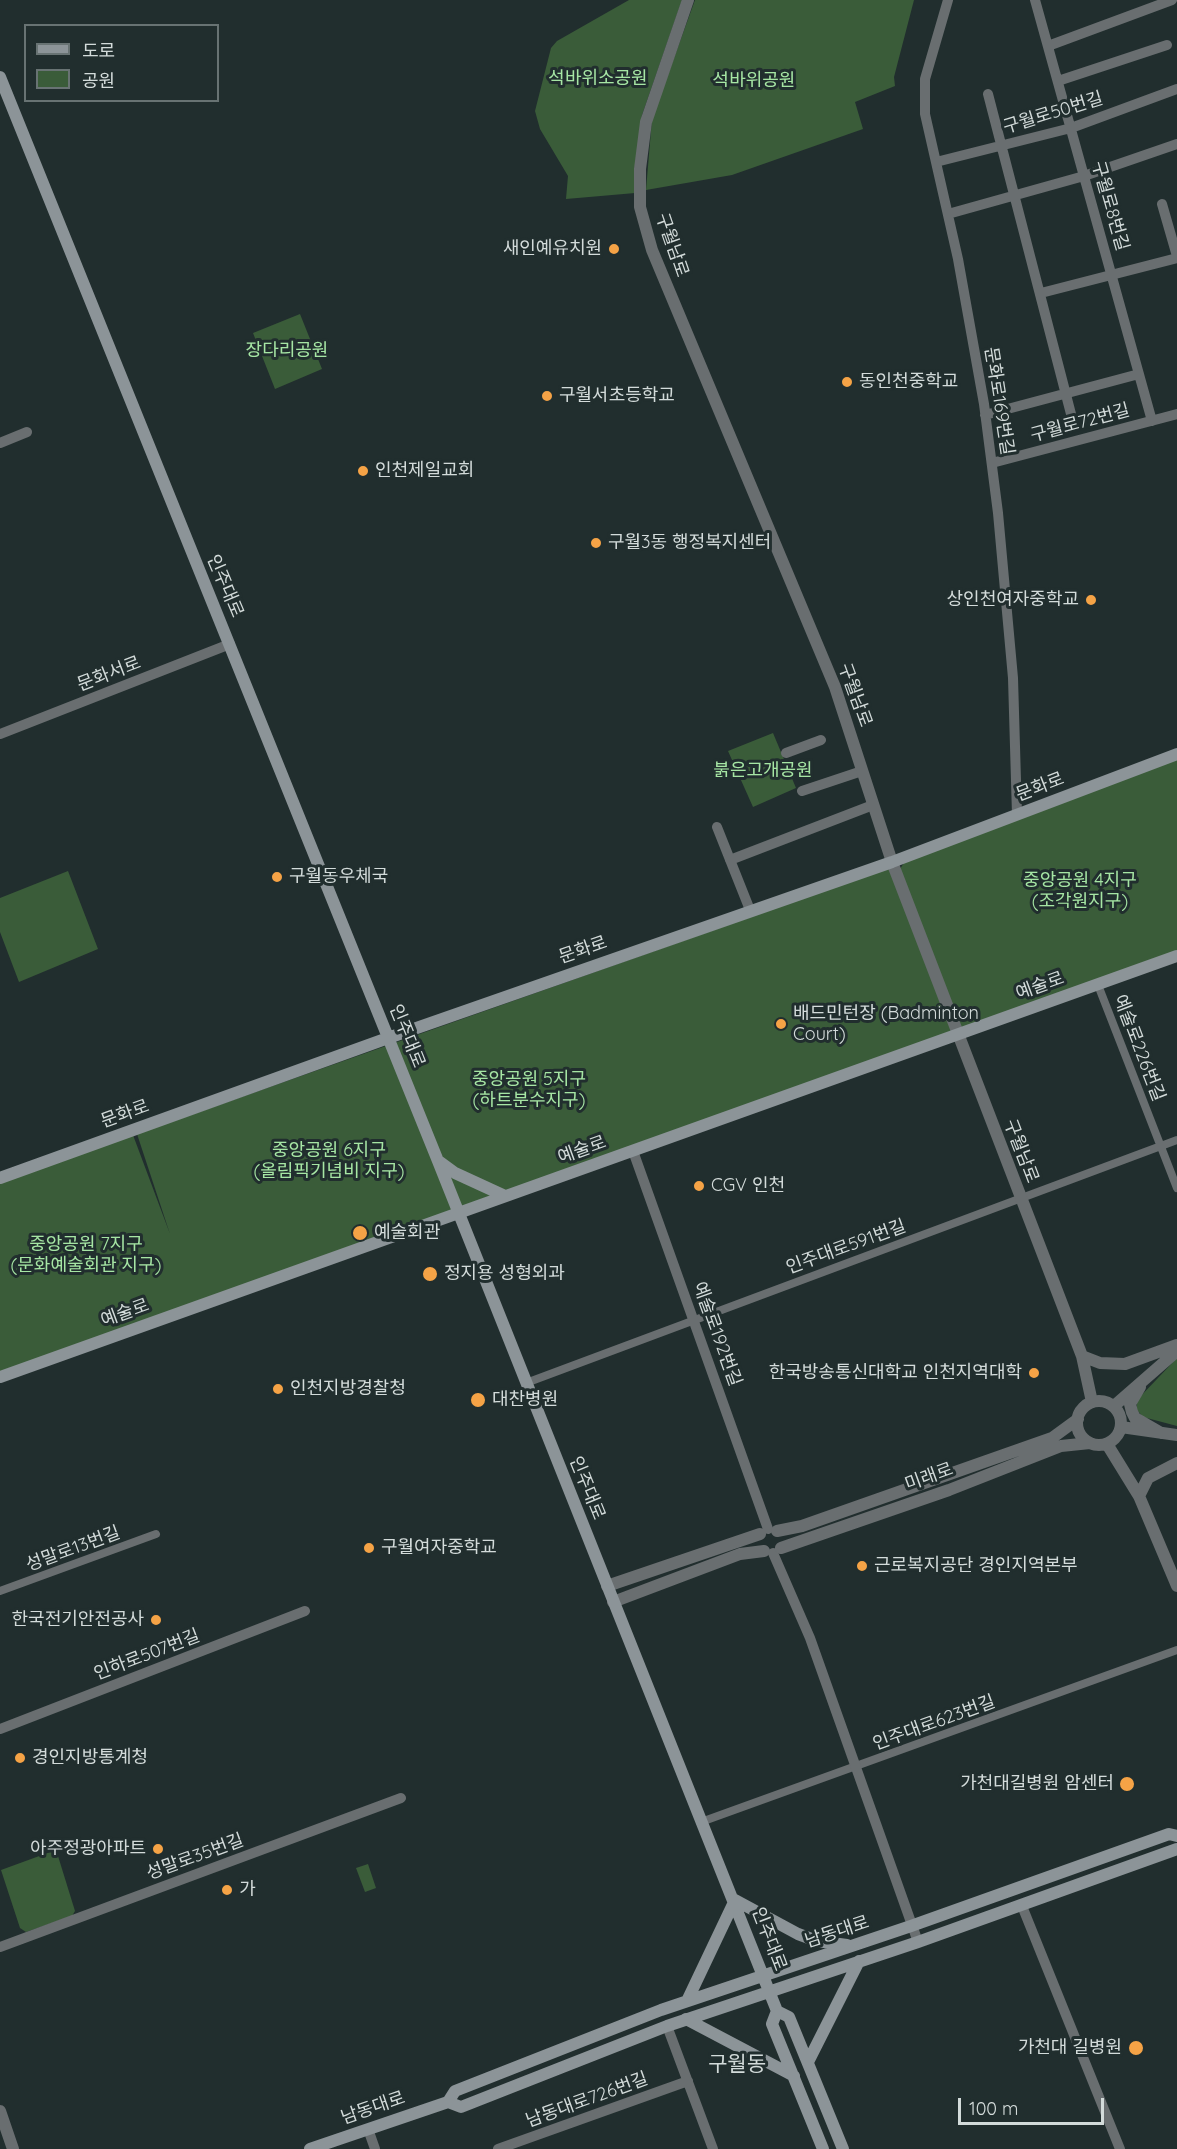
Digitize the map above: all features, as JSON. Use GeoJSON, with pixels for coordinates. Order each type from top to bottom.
{"type":"FeatureCollection","features":[{"type":"Feature","properties":{"kind":"main road","name":"인주대로"},"geometry":{"type":"LineString","coordinates":[[0,77],[459,1213],[701,1822],[735,1900],[777,2011],[772,2024],[823,2149]]}},
{"type":"Feature","properties":{"kind":"main road","name":"문화로"},"geometry":{"type":"LineString","coordinates":[[0,1178],[388,1038],[892,862],[1177,754]]}},
{"type":"Feature","properties":{"kind":"main road","name":"예술로"},"geometry":{"type":"LineString","coordinates":[[0,1377],[1177,956]]}},
{"type":"Feature","properties":{"kind":"main road"},"geometry":{"type":"LineString","coordinates":[[438,1161],[455,1173],[505,1196]]}},
{"type":"Feature","properties":{"kind":"main road","name":"남동대로"},"geometry":{"type":"LineString","coordinates":[[310,2149],[448,2102],[455,2091],[687,2001],[912,1926],[1169,1834],[1177,1836]]}},
{"type":"Feature","properties":{"kind":"main road","name":"남동대로"},"geometry":{"type":"LineString","coordinates":[[448,2102],[461,2107],[686,2019],[918,1942],[1177,1849]]}},
{"type":"Feature","properties":{"kind":"main road"},"geometry":{"type":"LineString","coordinates":[[687,2001],[735,1900],[807,1937],[832,1944],[854,1946]]}},
{"type":"Feature","properties":{"kind":"main road"},"geometry":{"type":"LineString","coordinates":[[808,2062],[859,1962]]}},
{"type":"Feature","properties":{"kind":"main road","name":"인주대로"},"geometry":{"type":"LineString","coordinates":[[777,2011],[789,2017],[843,2149]]}},
{"type":"Feature","properties":{"kind":"main road"},"geometry":{"type":"LineString","coordinates":[[686,2019],[794,2076]]}},
{"type":"Feature","properties":{"kind":"street","name":"구월남로"},"geometry":{"type":"LineString","coordinates":[[688,0],[646,122],[640,168],[640,207],[652,250],[835,687],[892,862],[1082,1356],[1092,1402]]}},
{"type":"Feature","properties":{"kind":"street","name":"문화로169번길"},"geometry":{"type":"LineString","coordinates":[[948,0],[923,91],[925,114],[948,214],[992,463],[1006,580],[1013,678],[1017,815]]}},
{"type":"Feature","properties":{"kind":"street","name":"구월로8번길"},"geometry":{"type":"LineString","coordinates":[[1035,0],[1152,421]]}},
{"type":"Feature","properties":{"kind":"street"},"geometry":{"type":"LineString","coordinates":[[1048,46],[1172,0]]}},
{"type":"Feature","properties":{"kind":"street"},"geometry":{"type":"LineString","coordinates":[[1058,81],[1167,45]]}},
{"type":"Feature","properties":{"kind":"street","name":"구월로50번길"},"geometry":{"type":"LineString","coordinates":[[936,162],[1071,128],[1177,89]]}},
{"type":"Feature","properties":{"kind":"street"},"geometry":{"type":"LineString","coordinates":[[988,94],[1071,414]]}},
{"type":"Feature","properties":{"kind":"street"},"geometry":{"type":"LineString","coordinates":[[948,214],[1084,176],[1177,144]]}},
{"type":"Feature","properties":{"kind":"street"},"geometry":{"type":"LineString","coordinates":[[1041,293],[1177,257],[1162,204]]}},
{"type":"Feature","properties":{"kind":"street"},"geometry":{"type":"LineString","coordinates":[[985,415],[1139,374]]}},
{"type":"Feature","properties":{"kind":"street","name":"구월로72번길"},"geometry":{"type":"LineString","coordinates":[[992,463],[1177,414]]}},
{"type":"Feature","properties":{"kind":"street"},"geometry":{"type":"LineString","coordinates":[[0,443],[27,432]]}},
{"type":"Feature","properties":{"kind":"street","name":"문화서로"},"geometry":{"type":"LineString","coordinates":[[0,734],[230,644]]}},
{"type":"Feature","properties":{"kind":"street"},"geometry":{"type":"LineString","coordinates":[[786,753],[821,740]]}},
{"type":"Feature","properties":{"kind":"street"},"geometry":{"type":"LineString","coordinates":[[802,791],[862,771]]}},
{"type":"Feature","properties":{"kind":"street"},"geometry":{"type":"LineString","coordinates":[[730,860],[873,805]]}},
{"type":"Feature","properties":{"kind":"street"},"geometry":{"type":"LineString","coordinates":[[717,827],[750,910]]}},
{"type":"Feature","properties":{"kind":"street","name":"예술로226번길"},"geometry":{"type":"LineString","coordinates":[[1098,985],[1177,1188]]}},
{"type":"Feature","properties":{"kind":"street","name":"인주대로591번길"},"geometry":{"type":"LineString","coordinates":[[526,1383],[1177,1140]]}},
{"type":"Feature","properties":{"kind":"street","name":"예술로192번길"},"geometry":{"type":"LineString","coordinates":[[633,1151],[769,1531]]}},
{"type":"Feature","properties":{"kind":"street"},"geometry":{"type":"LineString","coordinates":[[1082,1356],[1100,1363],[1125,1364],[1177,1345]]}},
{"type":"Feature","properties":{"kind":"street"},"geometry":{"type":"LineString","coordinates":[[1114,1406],[1177,1351]]}},
{"type":"Feature","properties":{"kind":"street"},"geometry":{"type":"LineString","coordinates":[[1145,1377],[1130,1404],[1132,1412],[1135,1418],[1161,1433]]}},
{"type":"Feature","properties":{"kind":"street"},"geometry":{"type":"LineString","coordinates":[[1103,1401],[1114,1406],[1120,1415],[1121,1427],[1116,1437],[1107,1444],[1090,1443],[1082,1436],[1078,1419],[1083,1409],[1092,1402],[1103,1401]]}},
{"type":"Feature","properties":{"kind":"street","name":"미래로"},"geometry":{"type":"LineString","coordinates":[[607,1586],[769,1531],[802,1526],[1052,1438],[1078,1419]]}},
{"type":"Feature","properties":{"kind":"street"},"geometry":{"type":"LineString","coordinates":[[1121,1427],[1177,1435]]}},
{"type":"Feature","properties":{"kind":"street","name":"미래로"},"geometry":{"type":"LineString","coordinates":[[613,1602],[740,1554],[772,1551],[949,1490],[1061,1446],[1090,1443]]}},
{"type":"Feature","properties":{"kind":"street"},"geometry":{"type":"LineString","coordinates":[[1107,1444],[1139,1496],[1177,1586]]}},
{"type":"Feature","properties":{"kind":"street"},"geometry":{"type":"LineString","coordinates":[[1139,1496],[1148,1478],[1177,1462]]}},
{"type":"Feature","properties":{"kind":"street"},"geometry":{"type":"LineString","coordinates":[[772,1551],[783,1539],[769,1531],[758,1543],[772,1551],[810,1638],[918,1942]]}},
{"type":"Feature","properties":{"kind":"street","name":"성말로13번길"},"geometry":{"type":"LineString","coordinates":[[0,1592],[156,1534]]}},
{"type":"Feature","properties":{"kind":"street","name":"인하로507번길"},"geometry":{"type":"LineString","coordinates":[[0,1729],[305,1611]]}},
{"type":"Feature","properties":{"kind":"street","name":"인주대로623번길"},"geometry":{"type":"LineString","coordinates":[[701,1822],[1177,1650]]}},
{"type":"Feature","properties":{"kind":"street","name":"성말로35번길"},"geometry":{"type":"LineString","coordinates":[[0,1947],[401,1798]]}},
{"type":"Feature","properties":{"kind":"street"},"geometry":{"type":"LineString","coordinates":[[1022,1905],[1120,2149]]}},
{"type":"Feature","properties":{"kind":"street"},"geometry":{"type":"LineString","coordinates":[[667,2026],[710,2148]]}},
{"type":"Feature","properties":{"kind":"street","name":"남동대로726번길"},"geometry":{"type":"LineString","coordinates":[[498,2149],[688,2081]]}},
{"type":"Feature","properties":{"kind":"street"},"geometry":{"type":"LineString","coordinates":[[0,2111],[13,2149]]}},
{"type":"Feature","properties":{"kind":"street"},"geometry":{"type":"LineString","coordinates":[[368,2129],[375,2149]]}},
{"type":"Feature","properties":{"kind":"green space","name":"석바위소공원"},"geometry":{"type":"Polygon","coordinates":[[[629,0],[682,0],[642,115],[634,173],[635,193],[566,199],[568,176],[540,129],[535,111],[551,48],[557,41],[629,0]]]}},
{"type":"Feature","properties":{"kind":"green space","name":"석바위공원"},"geometry":{"type":"Polygon","coordinates":[[[695,0],[914,0],[894,77],[895,86],[855,102],[863,129],[732,175],[646,190],[652,119],[695,0]]]}},
{"type":"Feature","properties":{"kind":"green space","name":"장다리공원"},"geometry":{"type":"Polygon","coordinates":[[[300,314],[322,369],[275,389],[253,333],[300,314]]]}},
{"type":"Feature","properties":{"kind":"green space","name":"붉은고개공원"},"geometry":{"type":"Polygon","coordinates":[[[773,733],[796,788],[753,807],[728,751],[773,733]]]}},
{"type":"Feature","properties":{"kind":"green space"},"geometry":{"type":"Polygon","coordinates":[[[1177,754],[1177,956],[0,1377],[0,1183],[133,1135],[170,1234],[137,1134],[889,868],[897,874],[908,856],[1177,754]]]}},
{"type":"Feature","properties":{"kind":"green space"},"geometry":{"type":"Polygon","coordinates":[[[68,871],[98,949],[19,982],[0,932],[0,898],[68,871]]]}},
{"type":"Feature","properties":{"kind":"green space"},"geometry":{"type":"Polygon","coordinates":[[[1177,1358],[1177,1426],[1143,1417],[1137,1410],[1137,1400],[1177,1358]]]}},
{"type":"Feature","properties":{"kind":"green space"},"geometry":{"type":"Polygon","coordinates":[[[53,1851],[58,1856],[75,1911],[72,1916],[26,1932],[20,1928],[1,1870],[53,1851]]]}},
{"type":"Feature","properties":{"kind":"green space"},"geometry":{"type":"Polygon","coordinates":[[[368,1864],[376,1888],[365,1892],[356,1868],[368,1864]]]}},
{"type":"Feature","properties":{"kind":"place","name":"새인예유치원"},"geometry":{"type":"Point","coordinates":[614,249]}},
{"type":"Feature","properties":{"kind":"place","name":"동인천중학교"},"geometry":{"type":"Point","coordinates":[847,382]}},
{"type":"Feature","properties":{"kind":"place","name":"구월서초등학교"},"geometry":{"type":"Point","coordinates":[547,396]}},
{"type":"Feature","properties":{"kind":"place","name":"인천제일교회"},"geometry":{"type":"Point","coordinates":[363,471]}},
{"type":"Feature","properties":{"kind":"place","name":"구월3동 행정복지센터"},"geometry":{"type":"Point","coordinates":[596,543]}},
{"type":"Feature","properties":{"kind":"place","name":"상인천여자중학교"},"geometry":{"type":"Point","coordinates":[1091,600]}},
{"type":"Feature","properties":{"kind":"place","name":"구월동우체국"},"geometry":{"type":"Point","coordinates":[277,877]}},
{"type":"Feature","properties":{"kind":"place","name":"배드민턴장 (Badminton Court)"},"geometry":{"type":"Point","coordinates":[781,1024]}},
{"type":"Feature","properties":{"kind":"place","name":"CGV 인천"},"geometry":{"type":"Point","coordinates":[699,1186]}},
{"type":"Feature","properties":{"kind":"place","name":"예술회관"},"geometry":{"type":"Point","coordinates":[360,1233]}},
{"type":"Feature","properties":{"kind":"place","name":"정지용 성형외과"},"geometry":{"type":"Point","coordinates":[430,1274]}},
{"type":"Feature","properties":{"kind":"place","name":"한국방송통신대학교 인천지역대학"},"geometry":{"type":"Point","coordinates":[1034,1373]}},
{"type":"Feature","properties":{"kind":"place","name":"인천지방경찰청"},"geometry":{"type":"Point","coordinates":[278,1389]}},
{"type":"Feature","properties":{"kind":"place","name":"대찬병원"},"geometry":{"type":"Point","coordinates":[478,1400]}},
{"type":"Feature","properties":{"kind":"place","name":"구월여자중학교"},"geometry":{"type":"Point","coordinates":[369,1548]}},
{"type":"Feature","properties":{"kind":"place","name":"근로복지공단 경인지역본부"},"geometry":{"type":"Point","coordinates":[862,1566]}},
{"type":"Feature","properties":{"kind":"place","name":"한국전기안전공사"},"geometry":{"type":"Point","coordinates":[156,1620]}},
{"type":"Feature","properties":{"kind":"place","name":"경인지방통계청"},"geometry":{"type":"Point","coordinates":[20,1758]}},
{"type":"Feature","properties":{"kind":"place","name":"가천대길병원 암센터"},"geometry":{"type":"Point","coordinates":[1127,1784]}},
{"type":"Feature","properties":{"kind":"place","name":"아주정광아파트"},"geometry":{"type":"Point","coordinates":[158,1849]}},
{"type":"Feature","properties":{"kind":"place","name":"가"},"geometry":{"type":"Point","coordinates":[227,1890]}},
{"type":"Feature","properties":{"kind":"place","name":"가천대 길병원"},"geometry":{"type":"Point","coordinates":[1136,2048]}},
{"type":"Feature","properties":{"kind":"district","name":"구월동"},"geometry":{"type":"Point","coordinates":[737,2065]}},
{"type":"Feature","properties":{"kind":"park label","name":"중앙공원 4지구 (조각원지구)"},"geometry":{"type":"Point","coordinates":[1080,891]}},
{"type":"Feature","properties":{"kind":"park label","name":"중앙공원 5지구 (하트분수지구)"},"geometry":{"type":"Point","coordinates":[529,1090]}},
{"type":"Feature","properties":{"kind":"park label","name":"중앙공원 6지구 (올림픽기념비 지구)"},"geometry":{"type":"Point","coordinates":[329,1161]}},
{"type":"Feature","properties":{"kind":"park label","name":"중앙공원 7지구 (문화예술회관 지구)"},"geometry":{"type":"Point","coordinates":[86,1255]}}]}
